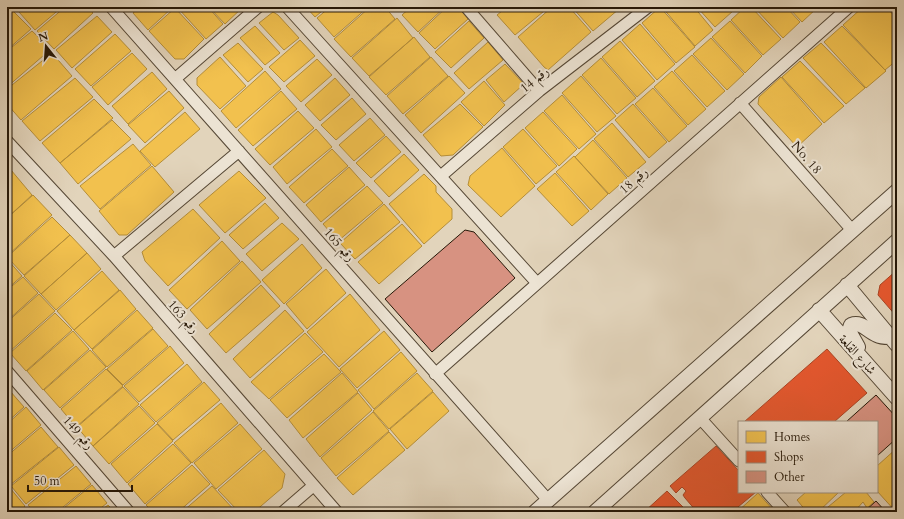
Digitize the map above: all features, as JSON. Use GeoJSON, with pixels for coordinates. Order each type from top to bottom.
{"type":"FeatureCollection","features":[{"type":"Feature","properties":{"kind":"street","name":"رقم 165"},"geometry":{"type":"LineString","coordinates":[[111,7],[548,500]]}},
{"type":"Feature","properties":{"kind":"street"},"geometry":{"type":"LineString","coordinates":[[175,79],[258,7]]}},
{"type":"Feature","properties":{"kind":"street"},"geometry":{"type":"LineString","coordinates":[[287,7],[536,283]]}},
{"type":"Feature","properties":{"kind":"street"},"geometry":{"type":"LineString","coordinates":[[466,7],[540,91]]}},
{"type":"Feature","properties":{"kind":"street","name":"رقم 18"},"geometry":{"type":"LineString","coordinates":[[435,374],[849,7]]}},
{"type":"Feature","properties":{"kind":"street","name":"رقم 14"},"geometry":{"type":"LineString","coordinates":[[441,176],[540,91],[646,8]]}},
{"type":"Feature","properties":{"kind":"street","name":"No. 18"},"geometry":{"type":"LineString","coordinates":[[740,103],[852,230]]}},
{"type":"Feature","properties":{"kind":"street","name":"رقم 163"},"geometry":{"type":"LineString","coordinates":[[7,141],[114,256],[337,512]]}},
{"type":"Feature","properties":{"kind":"street"},"geometry":{"type":"LineString","coordinates":[[114,256],[239,151]]}},
{"type":"Feature","properties":{"kind":"street"},"geometry":{"type":"LineString","coordinates":[[535,512],[897,191]]}},
{"type":"Feature","properties":{"kind":"street"},"geometry":{"type":"LineString","coordinates":[[595,512],[897,241]]}},
{"type":"Feature","properties":{"kind":"street"},"geometry":{"type":"LineString","coordinates":[[847,286],[893,341]]}},
{"type":"Feature","properties":{"kind":"street","name":"شارع القلعة"},"geometry":{"type":"LineString","coordinates":[[819,310],[897,398]]}},
{"type":"Feature","properties":{"kind":"street"},"geometry":{"type":"LineString","coordinates":[[862,359],[857,344],[849,331],[851,325],[856,323],[863,324],[867,330],[893,341]]}},
{"type":"Feature","properties":{"kind":"street","name":"رقم 149"},"geometry":{"type":"LineString","coordinates":[[7,371],[129,512]]}},
{"type":"Feature","properties":{"kind":"street"},"geometry":{"type":"LineString","coordinates":[[700,418],[738,460]]}},
{"type":"Feature","properties":{"kind":"street"},"geometry":{"type":"LineString","coordinates":[[283,512],[313,486]]}},
{"type":"Feature","properties":{"kind":"street"},"geometry":{"type":"LineString","coordinates":[[768,493],[785,512]]}},
{"type":"Feature","properties":{"kind":"building: Homes"},"geometry":{"type":"Polygon","coordinates":[[[25,7],[62,7],[35,30],[19,12],[25,7]]]}},
{"type":"Feature","properties":{"kind":"building: Homes"},"geometry":{"type":"Polygon","coordinates":[[[65,7],[87,7],[93,13],[54,49],[37,31],[65,7]]]}},
{"type":"Feature","properties":{"kind":"building: Homes"},"geometry":{"type":"Polygon","coordinates":[[[140,7],[173,7],[148,30],[133,13],[140,7]]]}},
{"type":"Feature","properties":{"kind":"building: Homes"},"geometry":{"type":"Polygon","coordinates":[[[177,7],[208,7],[223,24],[206,39],[177,7]]]}},
{"type":"Feature","properties":{"kind":"building: Homes"},"geometry":{"type":"Polygon","coordinates":[[[209,7],[243,7],[225,24],[209,7]]]}},
{"type":"Feature","properties":{"kind":"building: Homes"},"geometry":{"type":"Polygon","coordinates":[[[306,7],[327,7],[315,17],[306,7]]]}},
{"type":"Feature","properties":{"kind":"building: Homes"},"geometry":{"type":"Polygon","coordinates":[[[330,7],[368,7],[334,37],[317,18],[330,7]]]}},
{"type":"Feature","properties":{"kind":"building: Homes"},"geometry":{"type":"Polygon","coordinates":[[[370,7],[385,7],[395,19],[351,57],[334,39],[370,7]]]}},
{"type":"Feature","properties":{"kind":"building: Homes"},"geometry":{"type":"Polygon","coordinates":[[[411,7],[445,7],[418,32],[402,15],[411,7]]]}},
{"type":"Feature","properties":{"kind":"building: Homes"},"geometry":{"type":"Polygon","coordinates":[[[447,7],[458,7],[468,19],[435,49],[419,33],[447,7]]]}},
{"type":"Feature","properties":{"kind":"building: Homes"},"geometry":{"type":"Polygon","coordinates":[[[507,7],[549,7],[515,35],[497,15],[507,7]]]}},
{"type":"Feature","properties":{"kind":"building: Homes"},"geometry":{"type":"Polygon","coordinates":[[[552,7],[569,7],[591,32],[548,70],[518,37],[552,7]]]}},
{"type":"Feature","properties":{"kind":"building: Homes"},"geometry":{"type":"Polygon","coordinates":[[[572,7],[619,7],[619,9],[593,31],[572,7]]]}},
{"type":"Feature","properties":{"kind":"building: Homes"},"geometry":{"type":"Polygon","coordinates":[[[660,7],[695,47],[676,63],[642,23],[660,7]]]}},
{"type":"Feature","properties":{"kind":"building: Homes"},"geometry":{"type":"Polygon","coordinates":[[[662,7],[694,7],[713,30],[695,46],[662,7]]]}},
{"type":"Feature","properties":{"kind":"building: Homes"},"geometry":{"type":"Polygon","coordinates":[[[697,7],[730,7],[733,11],[715,27],[697,7]]]}},
{"type":"Feature","properties":{"kind":"building: Homes"},"geometry":{"type":"Polygon","coordinates":[[[745,7],[751,7],[781,39],[763,55],[731,20],[745,7]]]}},
{"type":"Feature","properties":{"kind":"building: Homes"},"geometry":{"type":"Polygon","coordinates":[[[754,7],[786,7],[800,22],[783,38],[754,7]]]}},
{"type":"Feature","properties":{"kind":"building: Homes"},"geometry":{"type":"Polygon","coordinates":[[[788,7],[818,7],[802,22],[788,7]]]}},
{"type":"Feature","properties":{"kind":"building: Homes"},"geometry":{"type":"Polygon","coordinates":[[[863,7],[886,7],[897,19],[897,60],[885,70],[843,25],[863,7]]]}},
{"type":"Feature","properties":{"kind":"building: Homes"},"geometry":{"type":"Polygon","coordinates":[[[888,7],[897,7],[897,17],[888,7]]]}},
{"type":"Feature","properties":{"kind":"building: Homes"},"geometry":{"type":"Polygon","coordinates":[[[175,8],[204,39],[184,59],[175,59],[149,31],[175,8]]]}},
{"type":"Feature","properties":{"kind":"building: Homes"},"geometry":{"type":"Polygon","coordinates":[[[13,11],[31,29],[7,50],[7,16],[13,11]]]}},
{"type":"Feature","properties":{"kind":"building: Homes"},"geometry":{"type":"Polygon","coordinates":[[[273,12],[278,15],[299,38],[284,50],[259,23],[273,12]]]}},
{"type":"Feature","properties":{"kind":"building: Homes"},"geometry":{"type":"Polygon","coordinates":[[[97,16],[112,32],[72,68],[56,50],[97,16]]]}},
{"type":"Feature","properties":{"kind":"building: Homes"},"geometry":{"type":"Polygon","coordinates":[[[397,18],[413,38],[369,76],[352,58],[397,18]]]}},
{"type":"Feature","properties":{"kind":"building: Homes"},"geometry":{"type":"Polygon","coordinates":[[[469,21],[484,38],[451,68],[435,52],[469,21]]]}},
{"type":"Feature","properties":{"kind":"building: Homes"},"geometry":{"type":"Polygon","coordinates":[[[730,21],[762,56],[745,73],[712,37],[730,21]]]}},
{"type":"Feature","properties":{"kind":"building: Homes"},"geometry":{"type":"Polygon","coordinates":[[[640,24],[675,64],[657,80],[622,40],[640,24]]]}},
{"type":"Feature","properties":{"kind":"building: Homes"},"geometry":{"type":"Polygon","coordinates":[[[255,26],[280,53],[265,65],[240,38],[255,26]]]}},
{"type":"Feature","properties":{"kind":"building: Homes"},"geometry":{"type":"Polygon","coordinates":[[[842,26],[886,71],[866,88],[824,42],[842,26]]]}},
{"type":"Feature","properties":{"kind":"building: Homes"},"geometry":{"type":"Polygon","coordinates":[[[32,31],[51,49],[7,87],[7,51],[32,31]]]}},
{"type":"Feature","properties":{"kind":"building: Homes"},"geometry":{"type":"Polygon","coordinates":[[[115,34],[131,51],[91,86],[75,69],[115,34]]]}},
{"type":"Feature","properties":{"kind":"building: Homes"},"geometry":{"type":"Polygon","coordinates":[[[414,37],[430,57],[386,95],[369,77],[414,37]]]}},
{"type":"Feature","properties":{"kind":"building: Homes"},"geometry":{"type":"Polygon","coordinates":[[[711,38],[744,74],[727,90],[693,54],[711,38]]]}},
{"type":"Feature","properties":{"kind":"building: Homes"},"geometry":{"type":"Polygon","coordinates":[[[300,40],[315,56],[284,82],[269,67],[300,40]]]}},
{"type":"Feature","properties":{"kind":"building: Homes"},"geometry":{"type":"Polygon","coordinates":[[[620,41],[655,81],[637,97],[602,57],[620,41]]]}},
{"type":"Feature","properties":{"kind":"building: Homes"},"geometry":{"type":"Polygon","coordinates":[[[488,42],[503,60],[469,89],[454,73],[488,42]]]}},
{"type":"Feature","properties":{"kind":"building: Homes"},"geometry":{"type":"Polygon","coordinates":[[[238,43],[263,69],[248,82],[223,55],[238,43]]]}},
{"type":"Feature","properties":{"kind":"building: Homes"},"geometry":{"type":"Polygon","coordinates":[[[821,43],[865,88],[846,104],[803,58],[821,43]]]}},
{"type":"Feature","properties":{"kind":"building: Homes"},"geometry":{"type":"Polygon","coordinates":[[[52,53],[72,76],[21,120],[7,104],[7,89],[52,53]]]}},
{"type":"Feature","properties":{"kind":"building: Homes"},"geometry":{"type":"Polygon","coordinates":[[[132,53],[147,69],[108,105],[92,87],[132,53]]]}},
{"type":"Feature","properties":{"kind":"building: Homes"},"geometry":{"type":"Polygon","coordinates":[[[692,55],[725,91],[707,107],[674,71],[692,55]]]}},
{"type":"Feature","properties":{"kind":"building: Homes"},"geometry":{"type":"Polygon","coordinates":[[[220,57],[246,86],[220,109],[197,85],[197,78],[220,57]]]}},
{"type":"Feature","properties":{"kind":"building: Homes"},"geometry":{"type":"Polygon","coordinates":[[[431,57],[448,76],[403,114],[387,96],[431,57]]]}},
{"type":"Feature","properties":{"kind":"building: Homes"},"geometry":{"type":"Polygon","coordinates":[[[601,58],[636,98],[617,114],[582,75],[601,58]]]}},
{"type":"Feature","properties":{"kind":"building: Homes"},"geometry":{"type":"Polygon","coordinates":[[[317,59],[332,75],[301,102],[286,86],[317,59]]]}},
{"type":"Feature","properties":{"kind":"building: Homes"},"geometry":{"type":"Polygon","coordinates":[[[800,61],[844,106],[824,123],[782,77],[800,61]]]}},
{"type":"Feature","properties":{"kind":"building: Homes"},"geometry":{"type":"Polygon","coordinates":[[[505,64],[524,84],[504,102],[486,80],[505,64]]]}},
{"type":"Feature","properties":{"kind":"building: Homes"},"geometry":{"type":"Polygon","coordinates":[[[265,71],[281,89],[236,128],[221,111],[265,71]]]}},
{"type":"Feature","properties":{"kind":"building: Homes"},"geometry":{"type":"Polygon","coordinates":[[[672,71],[706,109],[688,125],[654,87],[672,71]]]}},
{"type":"Feature","properties":{"kind":"building: Homes"},"geometry":{"type":"Polygon","coordinates":[[[152,72],[167,89],[128,124],[112,106],[152,72]]]}},
{"type":"Feature","properties":{"kind":"building: Homes"},"geometry":{"type":"Polygon","coordinates":[[[449,76],[465,93],[421,133],[405,115],[449,76]]]}},
{"type":"Feature","properties":{"kind":"building: Homes"},"geometry":{"type":"Polygon","coordinates":[[[581,76],[616,116],[597,132],[562,93],[581,76]]]}},
{"type":"Feature","properties":{"kind":"building: Homes"},"geometry":{"type":"Polygon","coordinates":[[[781,77],[822,124],[797,147],[758,104],[759,97],[781,77]]]}},
{"type":"Feature","properties":{"kind":"building: Homes"},"geometry":{"type":"Polygon","coordinates":[[[75,78],[93,97],[40,141],[22,121],[75,78]]]}},
{"type":"Feature","properties":{"kind":"building: Homes"},"geometry":{"type":"Polygon","coordinates":[[[335,78],[350,95],[320,121],[305,105],[335,78]]]}},
{"type":"Feature","properties":{"kind":"building: Homes"},"geometry":{"type":"Polygon","coordinates":[[[484,81],[505,105],[484,126],[461,102],[484,81]]]}},
{"type":"Feature","properties":{"kind":"building: Homes"},"geometry":{"type":"Polygon","coordinates":[[[653,88],[687,126],[669,142],[635,104],[653,88]]]}},
{"type":"Feature","properties":{"kind":"building: Homes"},"geometry":{"type":"Polygon","coordinates":[[[169,91],[184,108],[145,143],[128,125],[169,91]]]}},
{"type":"Feature","properties":{"kind":"building: Homes"},"geometry":{"type":"Polygon","coordinates":[[[281,91],[297,109],[253,146],[238,130],[281,91]]]}},
{"type":"Feature","properties":{"kind":"building: Homes"},"geometry":{"type":"Polygon","coordinates":[[[562,95],[596,134],[579,149],[544,111],[562,95]]]}},
{"type":"Feature","properties":{"kind":"building: Homes"},"geometry":{"type":"Polygon","coordinates":[[[352,98],[366,114],[336,140],[321,125],[352,98]]]}},
{"type":"Feature","properties":{"kind":"building: Homes"},"geometry":{"type":"Polygon","coordinates":[[[94,99],[113,118],[60,163],[42,143],[94,99]]]}},
{"type":"Feature","properties":{"kind":"building: Homes"},"geometry":{"type":"Polygon","coordinates":[[[460,104],[483,127],[453,155],[441,156],[423,135],[460,104]]]}},
{"type":"Feature","properties":{"kind":"building: Homes"},"geometry":{"type":"Polygon","coordinates":[[[633,104],[667,142],[649,158],[615,120],[633,104]]]}},
{"type":"Feature","properties":{"kind":"building: Homes"},"geometry":{"type":"Polygon","coordinates":[[[298,111],[314,128],[270,165],[255,149],[298,111]]]}},
{"type":"Feature","properties":{"kind":"building: Homes"},"geometry":{"type":"Polygon","coordinates":[[[185,112],[200,129],[155,167],[140,151],[185,112]]]}},
{"type":"Feature","properties":{"kind":"building: Homes"},"geometry":{"type":"Polygon","coordinates":[[[543,112],[577,149],[559,166],[525,128],[543,112]]]}},
{"type":"Feature","properties":{"kind":"building: Homes"},"geometry":{"type":"Polygon","coordinates":[[[370,118],[385,135],[354,161],[339,145],[370,118]]]}},
{"type":"Feature","properties":{"kind":"building: Homes"},"geometry":{"type":"Polygon","coordinates":[[[112,120],[131,139],[78,184],[60,163],[112,120]]]}},
{"type":"Feature","properties":{"kind":"building: Homes"},"geometry":{"type":"Polygon","coordinates":[[[612,123],[646,162],[628,177],[594,139],[612,123]]]}},
{"type":"Feature","properties":{"kind":"building: Homes"},"geometry":{"type":"Polygon","coordinates":[[[316,129],[332,147],[287,184],[273,167],[316,129]]]}},
{"type":"Feature","properties":{"kind":"building: Homes"},"geometry":{"type":"Polygon","coordinates":[[[523,129],[557,166],[536,184],[503,147],[523,129]]]}},
{"type":"Feature","properties":{"kind":"building: Homes"},"geometry":{"type":"Polygon","coordinates":[[[386,136],[401,152],[371,178],[356,163],[386,136]]]}},
{"type":"Feature","properties":{"kind":"building: Homes"},"geometry":{"type":"Polygon","coordinates":[[[593,140],[627,178],[609,194],[575,157],[593,140]]]}},
{"type":"Feature","properties":{"kind":"building: Homes"},"geometry":{"type":"Polygon","coordinates":[[[133,144],[151,165],[100,209],[80,186],[133,144]]]}},
{"type":"Feature","properties":{"kind":"building: Homes"},"geometry":{"type":"Polygon","coordinates":[[[502,148],[535,186],[501,217],[468,185],[470,176],[502,148]]]}},
{"type":"Feature","properties":{"kind":"building: Homes"},"geometry":{"type":"Polygon","coordinates":[[[332,149],[348,166],[304,203],[289,187],[332,149]]]}},
{"type":"Feature","properties":{"kind":"building: Homes"},"geometry":{"type":"Polygon","coordinates":[[[404,154],[419,170],[389,197],[374,181],[404,154]]]}},
{"type":"Feature","properties":{"kind":"building: Homes"},"geometry":{"type":"Polygon","coordinates":[[[574,156],[608,194],[591,210],[556,172],[574,156]]]}},
{"type":"Feature","properties":{"kind":"building: Homes"},"geometry":{"type":"Polygon","coordinates":[[[152,166],[174,192],[127,235],[119,235],[99,211],[152,166]]]}},
{"type":"Feature","properties":{"kind":"building: Homes"},"geometry":{"type":"Polygon","coordinates":[[[349,167],[365,185],[321,222],[306,205],[349,167]]]}},
{"type":"Feature","properties":{"kind":"building: Homes"},"geometry":{"type":"Polygon","coordinates":[[[11,170],[32,195],[7,218],[7,174],[11,170]]]}},
{"type":"Feature","properties":{"kind":"building: Homes"},"geometry":{"type":"Polygon","coordinates":[[[239,171],[266,198],[225,233],[199,205],[239,171]]]}},
{"type":"Feature","properties":{"kind":"building: Homes"},"geometry":{"type":"Polygon","coordinates":[[[555,173],[589,211],[572,226],[537,189],[555,173]]]}},
{"type":"Feature","properties":{"kind":"building: Homes"},"geometry":{"type":"Polygon","coordinates":[[[424,174],[436,186],[436,192],[452,209],[452,219],[424,244],[389,204],[424,174]]]}},
{"type":"Feature","properties":{"kind":"building: Homes"},"geometry":{"type":"Polygon","coordinates":[[[367,186],[383,203],[338,241],[323,224],[367,186]]]}},
{"type":"Feature","properties":{"kind":"building: Homes"},"geometry":{"type":"Polygon","coordinates":[[[33,195],[52,215],[7,256],[7,218],[33,195]]]}},
{"type":"Feature","properties":{"kind":"building: Homes"},"geometry":{"type":"Polygon","coordinates":[[[265,203],[279,218],[243,249],[229,235],[265,203]]]}},
{"type":"Feature","properties":{"kind":"building: Homes"},"geometry":{"type":"Polygon","coordinates":[[[384,204],[400,222],[355,259],[340,243],[384,204]]]}},
{"type":"Feature","properties":{"kind":"building: Homes"},"geometry":{"type":"Polygon","coordinates":[[[193,209],[220,238],[168,286],[145,261],[142,252],[193,209]]]}},
{"type":"Feature","properties":{"kind":"building: Homes"},"geometry":{"type":"Polygon","coordinates":[[[52,217],[70,235],[24,275],[7,257],[52,217]]]}},
{"type":"Feature","properties":{"kind":"building: Homes"},"geometry":{"type":"Polygon","coordinates":[[[282,223],[299,239],[262,271],[246,254],[282,223]]]}},
{"type":"Feature","properties":{"kind":"building: Homes"},"geometry":{"type":"Polygon","coordinates":[[[402,224],[422,246],[379,284],[358,262],[402,224]]]}},
{"type":"Feature","properties":{"kind":"building: Homes"},"geometry":{"type":"Polygon","coordinates":[[[70,235],[87,253],[41,294],[24,276],[70,235]]]}},
{"type":"Feature","properties":{"kind":"building: Homes"},"geometry":{"type":"Polygon","coordinates":[[[222,241],[240,261],[187,309],[169,290],[222,241]]]}},
{"type":"Feature","properties":{"kind":"building: Homes"},"geometry":{"type":"Polygon","coordinates":[[[302,244],[322,268],[284,304],[262,280],[302,244]]]}},
{"type":"Feature","properties":{"kind":"building: Homes"},"geometry":{"type":"Polygon","coordinates":[[[87,253],[101,269],[56,310],[41,294],[87,253]]]}},
{"type":"Feature","properties":{"kind":"building: Homes"},"geometry":{"type":"Polygon","coordinates":[[[7,259],[22,276],[7,289],[7,259]]]}},
{"type":"Feature","properties":{"kind":"building: Homes"},"geometry":{"type":"Polygon","coordinates":[[[242,261],[261,282],[207,329],[190,310],[242,261]]]}},
{"type":"Feature","properties":{"kind":"building: Homes"},"geometry":{"type":"Polygon","coordinates":[[[326,269],[346,293],[307,329],[286,304],[326,269]]]}},
{"type":"Feature","properties":{"kind":"building: Homes"},"geometry":{"type":"Polygon","coordinates":[[[102,271],[119,290],[74,330],[57,311],[102,271]]]}},
{"type":"Feature","properties":{"kind":"building: Homes"},"geometry":{"type":"Polygon","coordinates":[[[23,277],[38,293],[7,321],[7,290],[23,277]]]}},
{"type":"Feature","properties":{"kind":"building: Homes"},"geometry":{"type":"Polygon","coordinates":[[[261,285],[280,306],[226,353],[209,334],[261,285]]]}},
{"type":"Feature","properties":{"kind":"building: Homes"},"geometry":{"type":"Polygon","coordinates":[[[120,290],[136,309],[92,349],[74,330],[120,290]]]}},
{"type":"Feature","properties":{"kind":"building: Homes"},"geometry":{"type":"Polygon","coordinates":[[[39,294],[55,311],[9,352],[7,350],[7,322],[39,294]]]}},
{"type":"Feature","properties":{"kind":"building: Homes"},"geometry":{"type":"Polygon","coordinates":[[[350,294],[380,330],[339,367],[307,332],[350,294]]]}},
{"type":"Feature","properties":{"kind":"building: Homes"},"geometry":{"type":"Polygon","coordinates":[[[137,310],[153,328],[107,367],[92,350],[137,310]]]}},
{"type":"Feature","properties":{"kind":"building: Homes"},"geometry":{"type":"Polygon","coordinates":[[[285,310],[304,331],[250,378],[233,359],[285,310]]]}},
{"type":"Feature","properties":{"kind":"building: Homes"},"geometry":{"type":"Polygon","coordinates":[[[55,313],[72,330],[26,371],[10,353],[55,313]]]}},
{"type":"Feature","properties":{"kind":"building: Homes"},"geometry":{"type":"Polygon","coordinates":[[[153,329],[168,346],[123,385],[107,369],[153,329]]]}},
{"type":"Feature","properties":{"kind":"building: Homes"},"geometry":{"type":"Polygon","coordinates":[[[73,331],[89,349],[43,390],[27,371],[73,331]]]}},
{"type":"Feature","properties":{"kind":"building: Homes"},"geometry":{"type":"Polygon","coordinates":[[[384,331],[400,350],[357,388],[340,369],[384,331]]]}},
{"type":"Feature","properties":{"kind":"building: Homes"},"geometry":{"type":"Polygon","coordinates":[[[305,333],[323,352],[269,399],[251,382],[305,333]]]}},
{"type":"Feature","properties":{"kind":"building: Homes"},"geometry":{"type":"Polygon","coordinates":[[[170,346],[184,363],[139,402],[124,386],[170,346]]]}},
{"type":"Feature","properties":{"kind":"building: Homes"},"geometry":{"type":"Polygon","coordinates":[[[90,350],[106,367],[60,408],[44,390],[90,350]]]}},
{"type":"Feature","properties":{"kind":"building: Homes"},"geometry":{"type":"Polygon","coordinates":[[[401,352],[417,371],[374,409],[358,390],[401,352]]]}},
{"type":"Feature","properties":{"kind":"building: Homes"},"geometry":{"type":"Polygon","coordinates":[[[324,354],[341,372],[287,418],[270,400],[324,354]]]}},
{"type":"Feature","properties":{"kind":"building: Homes"},"geometry":{"type":"Polygon","coordinates":[[[187,364],[202,382],[156,422],[140,405],[187,364]]]}},
{"type":"Feature","properties":{"kind":"building: Homes"},"geometry":{"type":"Polygon","coordinates":[[[106,369],[123,386],[76,427],[61,409],[106,369]]]}},
{"type":"Feature","properties":{"kind":"building: Homes"},"geometry":{"type":"Polygon","coordinates":[[[342,373],[358,392],[303,438],[289,420],[342,373]]]}},
{"type":"Feature","properties":{"kind":"building: Homes"},"geometry":{"type":"Polygon","coordinates":[[[417,373],[433,391],[389,429],[373,411],[417,373]]]}},
{"type":"Feature","properties":{"kind":"building: Homes"},"geometry":{"type":"Polygon","coordinates":[[[204,382],[220,400],[173,440],[157,423],[204,382]]]}},
{"type":"Feature","properties":{"kind":"building: Homes"},"geometry":{"type":"Polygon","coordinates":[[[123,387],[139,404],[93,446],[77,427],[123,387]]]}},
{"type":"Feature","properties":{"kind":"building: Homes"},"geometry":{"type":"Polygon","coordinates":[[[10,391],[24,407],[7,422],[7,393],[10,391]]]}},
{"type":"Feature","properties":{"kind":"building: Homes"},"geometry":{"type":"Polygon","coordinates":[[[433,392],[449,411],[407,449],[390,429],[433,392]]]}},
{"type":"Feature","properties":{"kind":"building: Homes"},"geometry":{"type":"Polygon","coordinates":[[[358,393],[372,410],[320,457],[306,439],[358,393]]]}},
{"type":"Feature","properties":{"kind":"building: Homes"},"geometry":{"type":"Polygon","coordinates":[[[221,403],[238,423],[192,463],[174,443],[221,403]]]}},
{"type":"Feature","properties":{"kind":"building: Homes"},"geometry":{"type":"Polygon","coordinates":[[[139,406],[155,423],[109,464],[93,446],[139,406]]]}},
{"type":"Feature","properties":{"kind":"building: Homes"},"geometry":{"type":"Polygon","coordinates":[[[26,407],[41,425],[7,454],[7,424],[26,407]]]}},
{"type":"Feature","properties":{"kind":"building: Homes"},"geometry":{"type":"Polygon","coordinates":[[[373,412],[389,431],[336,476],[321,458],[373,412]]]}},
{"type":"Feature","properties":{"kind":"building: Homes"},"geometry":{"type":"Polygon","coordinates":[[[157,424],[173,441],[127,483],[111,464],[157,424]]]}},
{"type":"Feature","properties":{"kind":"building: Homes"},"geometry":{"type":"Polygon","coordinates":[[[240,424],[262,449],[216,489],[194,463],[240,424]]]}},
{"type":"Feature","properties":{"kind":"building: Homes"},"geometry":{"type":"Polygon","coordinates":[[[41,427],[58,447],[10,485],[7,482],[7,456],[41,427]]]}},
{"type":"Feature","properties":{"kind":"building: Homes"},"geometry":{"type":"Polygon","coordinates":[[[389,432],[405,450],[353,495],[337,478],[389,432]]]}},
{"type":"Feature","properties":{"kind":"building: Homes"},"geometry":{"type":"Polygon","coordinates":[[[173,444],[191,463],[145,504],[128,484],[173,444]]]}},
{"type":"Feature","properties":{"kind":"building: Homes"},"geometry":{"type":"Polygon","coordinates":[[[59,447],[74,465],[26,504],[11,486],[59,447]]]}},
{"type":"Feature","properties":{"kind":"building: Homes"},"geometry":{"type":"Polygon","coordinates":[[[897,448],[896,512],[878,492],[878,465],[897,448]]]}},
{"type":"Feature","properties":{"kind":"building: Homes"},"geometry":{"type":"Polygon","coordinates":[[[264,450],[285,474],[282,488],[254,512],[239,512],[218,490],[264,450]]]}},
{"type":"Feature","properties":{"kind":"building: Homes"},"geometry":{"type":"Polygon","coordinates":[[[192,465],[210,484],[178,512],[153,512],[146,505],[192,465]]]}},
{"type":"Feature","properties":{"kind":"building: Homes"},"geometry":{"type":"Polygon","coordinates":[[[76,466],[91,484],[57,512],[34,512],[28,505],[76,466]]]}},
{"type":"Feature","properties":{"kind":"building: Homes"},"geometry":{"type":"Polygon","coordinates":[[[92,485],[107,503],[96,512],[59,512],[92,485]]]}},
{"type":"Feature","properties":{"kind":"building: Homes"},"geometry":{"type":"Polygon","coordinates":[[[212,486],[236,512],[182,512],[212,486]]]}},
{"type":"Feature","properties":{"kind":"building: Homes"},"geometry":{"type":"Polygon","coordinates":[[[10,488],[25,506],[19,512],[7,512],[7,491],[10,488]]]}},
{"type":"Feature","properties":{"kind":"building: Homes"},"geometry":{"type":"Polygon","coordinates":[[[758,493],[775,512],[737,512],[758,493]]]}},
{"type":"Feature","properties":{"kind":"building: Homes"},"geometry":{"type":"Polygon","coordinates":[[[805,493],[838,493],[818,512],[807,512],[797,500],[805,493]]]}},
{"type":"Feature","properties":{"kind":"building: Homes"},"geometry":{"type":"Polygon","coordinates":[[[845,493],[867,493],[874,502],[867,508],[863,502],[854,512],[822,512],[845,493]]]}},
{"type":"Feature","properties":{"kind":"building: Homes"},"geometry":{"type":"Polygon","coordinates":[[[108,505],[115,512],[99,512],[108,505]]]}},
{"type":"Feature","properties":{"kind":"building: Shops"},"geometry":{"type":"Polygon","coordinates":[[[897,270],[897,317],[878,295],[880,285],[897,270]]]}},
{"type":"Feature","properties":{"kind":"building: Shops"},"geometry":{"type":"Polygon","coordinates":[[[827,349],[867,393],[835,421],[745,421],[827,349]]]}},
{"type":"Feature","properties":{"kind":"building: Shops"},"geometry":{"type":"Polygon","coordinates":[[[716,446],[738,470],[738,493],[755,493],[732,512],[697,512],[683,495],[686,491],[682,487],[676,493],[670,486],[716,446]]]}},
{"type":"Feature","properties":{"kind":"building: Shops"},"geometry":{"type":"Polygon","coordinates":[[[667,491],[688,512],[644,512],[667,491]]]}},
{"type":"Feature","properties":{"kind":"building: Other"},"geometry":{"type":"Polygon","coordinates":[[[465,230],[474,232],[515,278],[432,352],[385,299],[465,230]]]}},
{"type":"Feature","properties":{"kind":"building: Other"},"geometry":{"type":"Polygon","coordinates":[[[876,395],[897,418],[897,438],[878,455],[878,421],[847,421],[876,395]]]}},
{"type":"Feature","properties":{"kind":"building: Other"},"geometry":{"type":"Polygon","coordinates":[[[876,501],[886,512],[864,512],[876,501]]]}}]}
